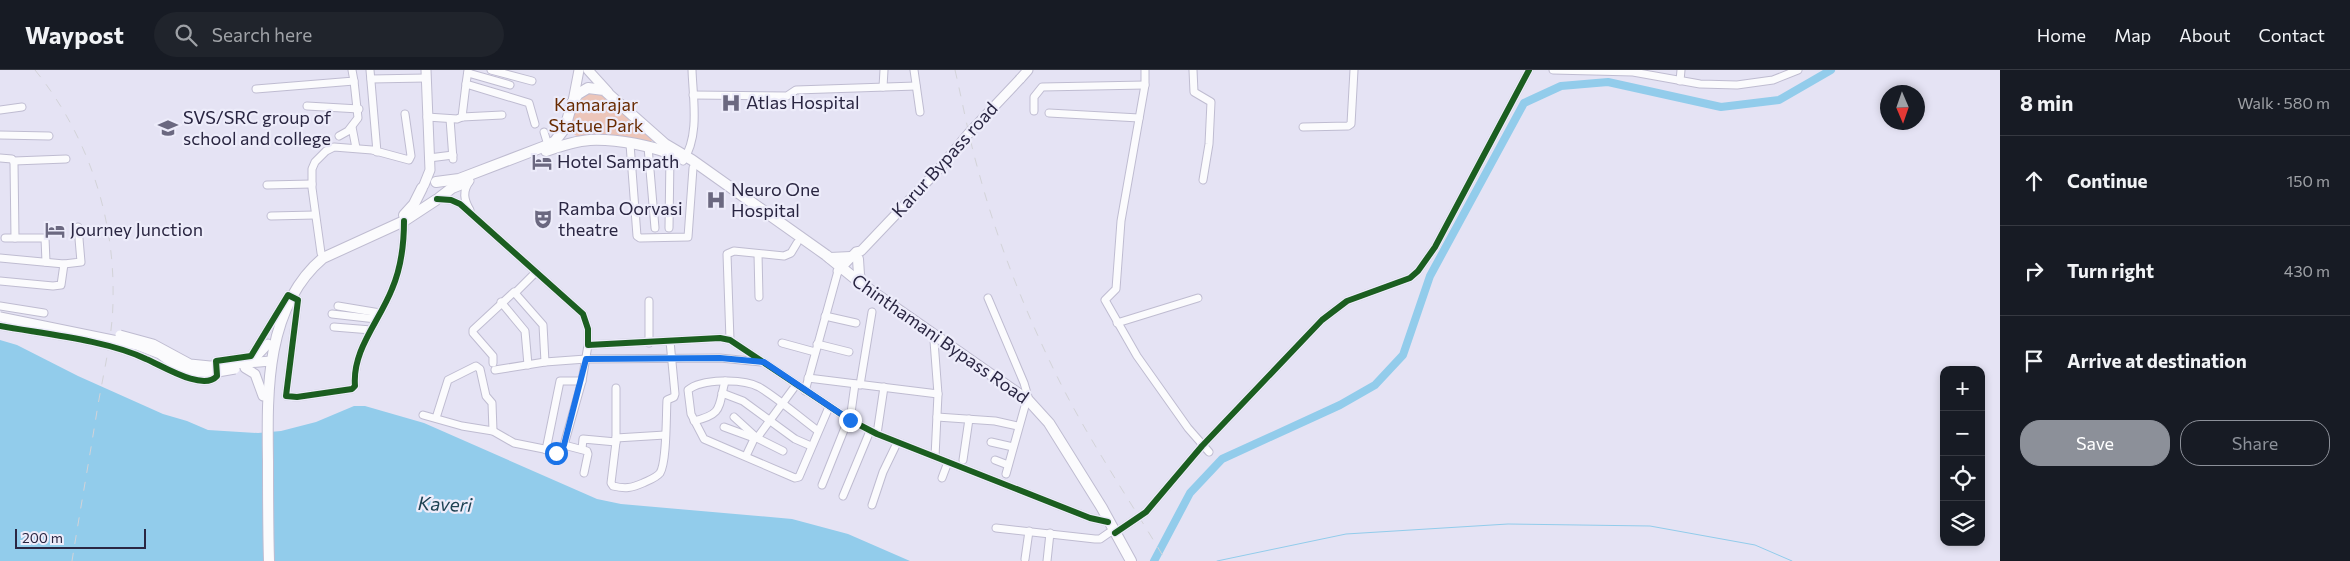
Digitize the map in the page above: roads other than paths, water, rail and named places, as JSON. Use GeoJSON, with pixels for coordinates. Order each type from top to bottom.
{"type":"FeatureCollection","features":[{"type":"Feature","properties":{"kind":"highway","name":"Chinthamani Bypass Road"},"geometry":{"type":"LineString","coordinates":[[436,182],[459,179],[548,145],[560,135],[578,94],[588,88],[600,89],[610,95],[684,159],[830,258],[842,273],[863,285],[1027,403],[1061,448],[1098,510],[1112,528],[1130,558]]}},
{"type":"Feature","properties":{"kind":"highway"},"geometry":{"type":"LineString","coordinates":[[571,107],[569,130],[577,138],[590,140]]}},
{"type":"Feature","properties":{"kind":"highway"},"geometry":{"type":"LineString","coordinates":[[630,144],[651,143],[653,136],[649,130]]}},
{"type":"Feature","properties":{"kind":"highway","name":"Chinthamani Bypass Road"},"geometry":{"type":"LineString","coordinates":[[290,299],[315,265],[323,258],[404,221],[452,188],[562,146],[590,140],[630,144],[648,147],[684,159],[693,168],[842,273],[934,341],[1027,403]]}},
{"type":"Feature","properties":{"kind":"highway"},"geometry":{"type":"LineString","coordinates":[[268,364],[296,282],[313,260],[338,243],[402,216],[414,204],[423,186],[429,181],[436,182],[442,189],[437,199],[430,200],[424,197],[423,186]]}},
{"type":"Feature","properties":{"kind":"highway"},"geometry":{"type":"LineString","coordinates":[[830,258],[857,256],[859,275],[863,285]]}},
{"type":"Feature","properties":{"kind":"highway"},"geometry":{"type":"LineString","coordinates":[[269,561],[268,424],[264,391],[268,364],[268,344],[290,299]]}},
{"type":"Feature","properties":{"kind":"main road"},"geometry":{"type":"LineString","coordinates":[[571,107],[579,70]]}},
{"type":"Feature","properties":{"kind":"main road"},"geometry":{"type":"LineString","coordinates":[[588,70],[610,95]]}},
{"type":"Feature","properties":{"kind":"main road","name":"Karur Bypass road"},"geometry":{"type":"LineString","coordinates":[[842,273],[939,169],[968,133],[1028,70]]}},
{"type":"Feature","properties":{"kind":"main road"},"geometry":{"type":"LineString","coordinates":[[426,74],[430,170],[436,182]]}},
{"type":"Feature","properties":{"kind":"main road"},"geometry":{"type":"LineString","coordinates":[[423,186],[430,170]]}},
{"type":"Feature","properties":{"kind":"main road"},"geometry":{"type":"LineString","coordinates":[[0,310],[139,339],[163,349],[190,364],[211,366],[268,364]]}},
{"type":"Feature","properties":{"kind":"main road"},"geometry":{"type":"LineString","coordinates":[[0,317],[137,345],[160,354],[178,367],[189,371],[212,373],[248,365],[268,344]]}},
{"type":"Feature","properties":{"kind":"main road"},"geometry":{"type":"LineString","coordinates":[[248,365],[264,391]]}},
{"type":"Feature","properties":{"kind":"street"},"geometry":{"type":"LineString","coordinates":[[339,136],[352,127],[357,120],[359,110],[352,70]]}},
{"type":"Feature","properties":{"kind":"street"},"geometry":{"type":"LineString","coordinates":[[370,70],[377,152]]}},
{"type":"Feature","properties":{"kind":"street"},"geometry":{"type":"LineString","coordinates":[[491,70],[532,81]]}},
{"type":"Feature","properties":{"kind":"street"},"geometry":{"type":"LineString","coordinates":[[684,159],[693,136],[692,70]]}},
{"type":"Feature","properties":{"kind":"street"},"geometry":{"type":"LineString","coordinates":[[883,87],[884,70]]}},
{"type":"Feature","properties":{"kind":"street"},"geometry":{"type":"LineString","coordinates":[[914,70],[920,112]]}},
{"type":"Feature","properties":{"kind":"street"},"geometry":{"type":"LineString","coordinates":[[1145,70],[1145,85],[1140,118],[1121,221],[1116,289],[1105,300],[1137,356],[1202,446],[1209,452]]}},
{"type":"Feature","properties":{"kind":"street"},"geometry":{"type":"LineString","coordinates":[[1193,70],[1194,92],[1211,102],[1209,144],[1203,180]]}},
{"type":"Feature","properties":{"kind":"street"},"geometry":{"type":"LineString","coordinates":[[1303,127],[1348,126],[1351,124],[1354,70]]}},
{"type":"Feature","properties":{"kind":"street"},"geometry":{"type":"LineString","coordinates":[[996,528],[1100,539],[1112,528],[1146,512],[1202,446],[1322,320],[1348,301],[1402,282],[1418,272],[1435,247],[1529,70]]}},
{"type":"Feature","properties":{"kind":"street"},"geometry":{"type":"LineString","coordinates":[[1554,70],[1656,73],[1680,81],[1737,85],[1773,80],[1798,70]]}},
{"type":"Feature","properties":{"kind":"street"},"geometry":{"type":"LineString","coordinates":[[1680,81],[1681,70]]}},
{"type":"Feature","properties":{"kind":"street"},"geometry":{"type":"LineString","coordinates":[[462,117],[468,72],[510,85]]}},
{"type":"Feature","properties":{"kind":"street"},"geometry":{"type":"LineString","coordinates":[[371,80],[426,74]]}},
{"type":"Feature","properties":{"kind":"street"},"geometry":{"type":"LineString","coordinates":[[256,89],[354,81]]}},
{"type":"Feature","properties":{"kind":"street"},"geometry":{"type":"LineString","coordinates":[[466,84],[527,101],[530,104],[534,124]]}},
{"type":"Feature","properties":{"kind":"street"},"geometry":{"type":"LineString","coordinates":[[1034,111],[1034,98],[1042,87],[1145,85]]}},
{"type":"Feature","properties":{"kind":"street"},"geometry":{"type":"LineString","coordinates":[[693,95],[787,96],[796,90],[916,86]]}},
{"type":"Feature","properties":{"kind":"street"},"geometry":{"type":"LineString","coordinates":[[307,106],[359,110]]}},
{"type":"Feature","properties":{"kind":"street"},"geometry":{"type":"LineString","coordinates":[[0,110],[22,107]]}},
{"type":"Feature","properties":{"kind":"street"},"geometry":{"type":"LineString","coordinates":[[1049,113],[1140,118]]}},
{"type":"Feature","properties":{"kind":"street"},"geometry":{"type":"LineString","coordinates":[[321,254],[312,184],[313,165],[326,151],[334,147],[356,148],[377,152],[407,161],[411,159],[405,114]]}},
{"type":"Feature","properties":{"kind":"street"},"geometry":{"type":"LineString","coordinates":[[427,117],[457,119],[462,117],[502,115]]}},
{"type":"Feature","properties":{"kind":"street"},"geometry":{"type":"LineString","coordinates":[[429,158],[453,157],[450,119]]}},
{"type":"Feature","properties":{"kind":"street"},"geometry":{"type":"LineString","coordinates":[[352,127],[356,148]]}},
{"type":"Feature","properties":{"kind":"street"},"geometry":{"type":"LineString","coordinates":[[544,132],[548,145]]}},
{"type":"Feature","properties":{"kind":"street"},"geometry":{"type":"LineString","coordinates":[[0,135],[50,136]]}},
{"type":"Feature","properties":{"kind":"street"},"geometry":{"type":"LineString","coordinates":[[630,144],[637,236],[640,238],[688,237],[693,168]]}},
{"type":"Feature","properties":{"kind":"street"},"geometry":{"type":"LineString","coordinates":[[648,147],[655,228]]}},
{"type":"Feature","properties":{"kind":"street"},"geometry":{"type":"LineString","coordinates":[[669,228],[670,154]]}},
{"type":"Feature","properties":{"kind":"street"},"geometry":{"type":"LineString","coordinates":[[0,158],[12,159],[14,161],[66,159]]}},
{"type":"Feature","properties":{"kind":"street"},"geometry":{"type":"LineString","coordinates":[[14,161],[15,238]]}},
{"type":"Feature","properties":{"kind":"street"},"geometry":{"type":"LineString","coordinates":[[470,181],[464,196],[472,215]]}},
{"type":"Feature","properties":{"kind":"street"},"geometry":{"type":"LineString","coordinates":[[267,186],[312,184]]}},
{"type":"Feature","properties":{"kind":"street"},"geometry":{"type":"LineString","coordinates":[[423,415],[493,431],[514,443],[559,452],[564,445],[582,381],[588,346],[588,329],[583,314],[456,202],[437,199]]}},
{"type":"Feature","properties":{"kind":"street"},"geometry":{"type":"LineString","coordinates":[[271,216],[315,215]]}},
{"type":"Feature","properties":{"kind":"street"},"geometry":{"type":"LineString","coordinates":[[0,326],[88,342],[130,353],[183,377],[208,380],[216,377],[216,361],[251,356],[287,295],[290,299],[298,300],[287,397],[354,388],[357,358],[398,274],[402,254],[404,221]]}},
{"type":"Feature","properties":{"kind":"street"},"geometry":{"type":"LineString","coordinates":[[0,258],[64,264],[81,262],[78,227]]}},
{"type":"Feature","properties":{"kind":"street"},"geometry":{"type":"LineString","coordinates":[[5,238],[45,238],[46,262]]}},
{"type":"Feature","properties":{"kind":"street"},"geometry":{"type":"LineString","coordinates":[[730,340],[727,254],[734,251],[784,256],[791,253],[797,243]]}},
{"type":"Feature","properties":{"kind":"street"},"geometry":{"type":"LineString","coordinates":[[758,254],[759,297]]}},
{"type":"Feature","properties":{"kind":"street"},"geometry":{"type":"LineString","coordinates":[[0,281],[61,285],[64,264]]}},
{"type":"Feature","properties":{"kind":"street"},"geometry":{"type":"LineString","coordinates":[[536,272],[516,292],[511,292],[473,333],[493,356],[494,367],[586,359],[747,359],[764,362]]}},
{"type":"Feature","properties":{"kind":"street"},"geometry":{"type":"LineString","coordinates":[[805,391],[833,287],[842,273]]}},
{"type":"Feature","properties":{"kind":"street"},"geometry":{"type":"LineString","coordinates":[[516,292],[543,325],[545,362]]}},
{"type":"Feature","properties":{"kind":"street"},"geometry":{"type":"LineString","coordinates":[[988,298],[1024,383],[1027,403],[1018,426],[1006,474]]}},
{"type":"Feature","properties":{"kind":"street"},"geometry":{"type":"LineString","coordinates":[[1117,323],[1198,298]]}},
{"type":"Feature","properties":{"kind":"street"},"geometry":{"type":"LineString","coordinates":[[648,301],[649,343]]}},
{"type":"Feature","properties":{"kind":"street"},"geometry":{"type":"LineString","coordinates":[[501,302],[525,331],[528,365]]}},
{"type":"Feature","properties":{"kind":"street"},"geometry":{"type":"LineString","coordinates":[[0,306],[44,313]]}},
{"type":"Feature","properties":{"kind":"street"},"geometry":{"type":"LineString","coordinates":[[338,306],[378,316]]}},
{"type":"Feature","properties":{"kind":"street"},"geometry":{"type":"LineString","coordinates":[[822,485],[846,425],[850,420],[872,312]]}},
{"type":"Feature","properties":{"kind":"street"},"geometry":{"type":"LineString","coordinates":[[332,314],[378,316]]}},
{"type":"Feature","properties":{"kind":"street"},"geometry":{"type":"LineString","coordinates":[[825,316],[856,324]]}},
{"type":"Feature","properties":{"kind":"street"},"geometry":{"type":"LineString","coordinates":[[334,327],[371,330]]}},
{"type":"Feature","properties":{"kind":"street"},"geometry":{"type":"LineString","coordinates":[[588,346],[720,338],[730,340],[829,407],[874,432],[897,443],[1112,528]]}},
{"type":"Feature","properties":{"kind":"street"},"geometry":{"type":"LineString","coordinates":[[616,388],[616,440],[611,483],[613,486],[626,489],[652,479],[659,474],[662,464],[667,400],[675,396],[670,341]]}},
{"type":"Feature","properties":{"kind":"street"},"geometry":{"type":"LineString","coordinates":[[934,341],[938,394],[935,457]]}},
{"type":"Feature","properties":{"kind":"street"},"geometry":{"type":"LineString","coordinates":[[782,343],[815,352]]}},
{"type":"Feature","properties":{"kind":"street"},"geometry":{"type":"LineString","coordinates":[[817,344],[849,352]]}},
{"type":"Feature","properties":{"kind":"street"},"geometry":{"type":"LineString","coordinates":[[436,418],[448,380],[476,366],[480,368],[486,396],[492,403],[493,431]]}},
{"type":"Feature","properties":{"kind":"street"},"geometry":{"type":"LineString","coordinates":[[808,378],[938,394]]}},
{"type":"Feature","properties":{"kind":"street"},"geometry":{"type":"LineString","coordinates":[[546,450],[560,381],[582,381]]}},
{"type":"Feature","properties":{"kind":"street"},"geometry":{"type":"LineString","coordinates":[[818,431],[756,386],[725,381],[695,384],[688,390],[688,404],[694,421],[699,433],[706,441],[746,456],[795,478],[799,477],[829,407]]}},
{"type":"Feature","properties":{"kind":"street"},"geometry":{"type":"LineString","coordinates":[[694,421],[711,417],[719,408],[725,381]]}},
{"type":"Feature","properties":{"kind":"street"},"geometry":{"type":"LineString","coordinates":[[746,456],[755,438],[796,385]]}},
{"type":"Feature","properties":{"kind":"street"},"geometry":{"type":"LineString","coordinates":[[843,496],[874,432],[884,387]]}},
{"type":"Feature","properties":{"kind":"street"},"geometry":{"type":"LineString","coordinates":[[722,393],[743,401],[795,439],[811,446]]}},
{"type":"Feature","properties":{"kind":"street"},"geometry":{"type":"LineString","coordinates":[[734,417],[755,438]]}},
{"type":"Feature","properties":{"kind":"street"},"geometry":{"type":"LineString","coordinates":[[937,417],[969,419],[1018,426]]}},
{"type":"Feature","properties":{"kind":"street"},"geometry":{"type":"LineString","coordinates":[[963,460],[969,419]]}},
{"type":"Feature","properties":{"kind":"street"},"geometry":{"type":"LineString","coordinates":[[724,427],[783,451]]}},
{"type":"Feature","properties":{"kind":"street"},"geometry":{"type":"LineString","coordinates":[[582,449],[583,438],[616,440],[665,435]]}},
{"type":"Feature","properties":{"kind":"street"},"geometry":{"type":"LineString","coordinates":[[991,442],[1013,447]]}},
{"type":"Feature","properties":{"kind":"street"},"geometry":{"type":"LineString","coordinates":[[872,505],[883,472],[897,443]]}},
{"type":"Feature","properties":{"kind":"street"},"geometry":{"type":"LineString","coordinates":[[564,445],[585,450],[588,454],[584,472]]}},
{"type":"Feature","properties":{"kind":"street"},"geometry":{"type":"LineString","coordinates":[[994,460],[1008,465]]}},
{"type":"Feature","properties":{"kind":"street"},"geometry":{"type":"LineString","coordinates":[[942,478],[948,462]]}},
{"type":"Feature","properties":{"kind":"street"},"geometry":{"type":"LineString","coordinates":[[1025,559],[1029,531]]}},
{"type":"Feature","properties":{"kind":"street"},"geometry":{"type":"LineString","coordinates":[[1047,561],[1050,533]]}},
{"type":"Feature","properties":{"kind":"water","name":"Kaveri"},"geometry":{"type":"Polygon","coordinates":[[[0,340],[17,345],[78,376],[163,414],[208,430],[258,433],[281,431],[316,422],[354,406],[365,406],[424,423],[597,499],[621,504],[792,519],[848,534],[910,561],[0,561],[0,340]]]}},
{"type":"Feature","properties":{"kind":"waterway"},"geometry":{"type":"LineString","coordinates":[[1154,561],[1190,493],[1222,459],[1340,405],[1375,385],[1403,355],[1430,276],[1524,103],[1561,86],[1608,82],[1721,107],[1779,100],[1831,70]]}},
{"type":"Feature","properties":{"kind":"waterway"},"geometry":{"type":"LineString","coordinates":[[1217,561],[1346,534],[1508,524],[1650,526],[1755,545],[1792,561]]}},
{"type":"Feature","properties":{"kind":"railway"},"geometry":{"type":"LineString","coordinates":[[35,70],[69,121],[94,177],[109,237],[112,268],[113,313],[110,341],[72,561]]}},
{"type":"Feature","properties":{"kind":"railway"},"geometry":{"type":"LineString","coordinates":[[955,70],[972,147],[986,198],[1002,248],[1031,321],[1065,393],[1107,466],[1166,561]]}},
{"type":"Feature","properties":{"kind":"place","name":"Atlas Hospital"},"geometry":{"type":"Point","coordinates":[731,103]}},
{"type":"Feature","properties":{"kind":"place","name":"SVS/SRC group of school and college"},"geometry":{"type":"Point","coordinates":[168,128]}},
{"type":"Feature","properties":{"kind":"place","name":"Hotel Sampath"},"geometry":{"type":"Point","coordinates":[542,162]}},
{"type":"Feature","properties":{"kind":"place","name":"Neuro One Hospital"},"geometry":{"type":"Point","coordinates":[716,200]}},
{"type":"Feature","properties":{"kind":"place","name":"Ramba Oorvasi theatre"},"geometry":{"type":"Point","coordinates":[543,219]}},
{"type":"Feature","properties":{"kind":"place","name":"Journey Junction"},"geometry":{"type":"Point","coordinates":[55,230]}},
{"type":"Feature","properties":{"kind":"park label","name":"Kamarajar Statue Park"},"geometry":{"type":"Point","coordinates":[596,115]}}]}
